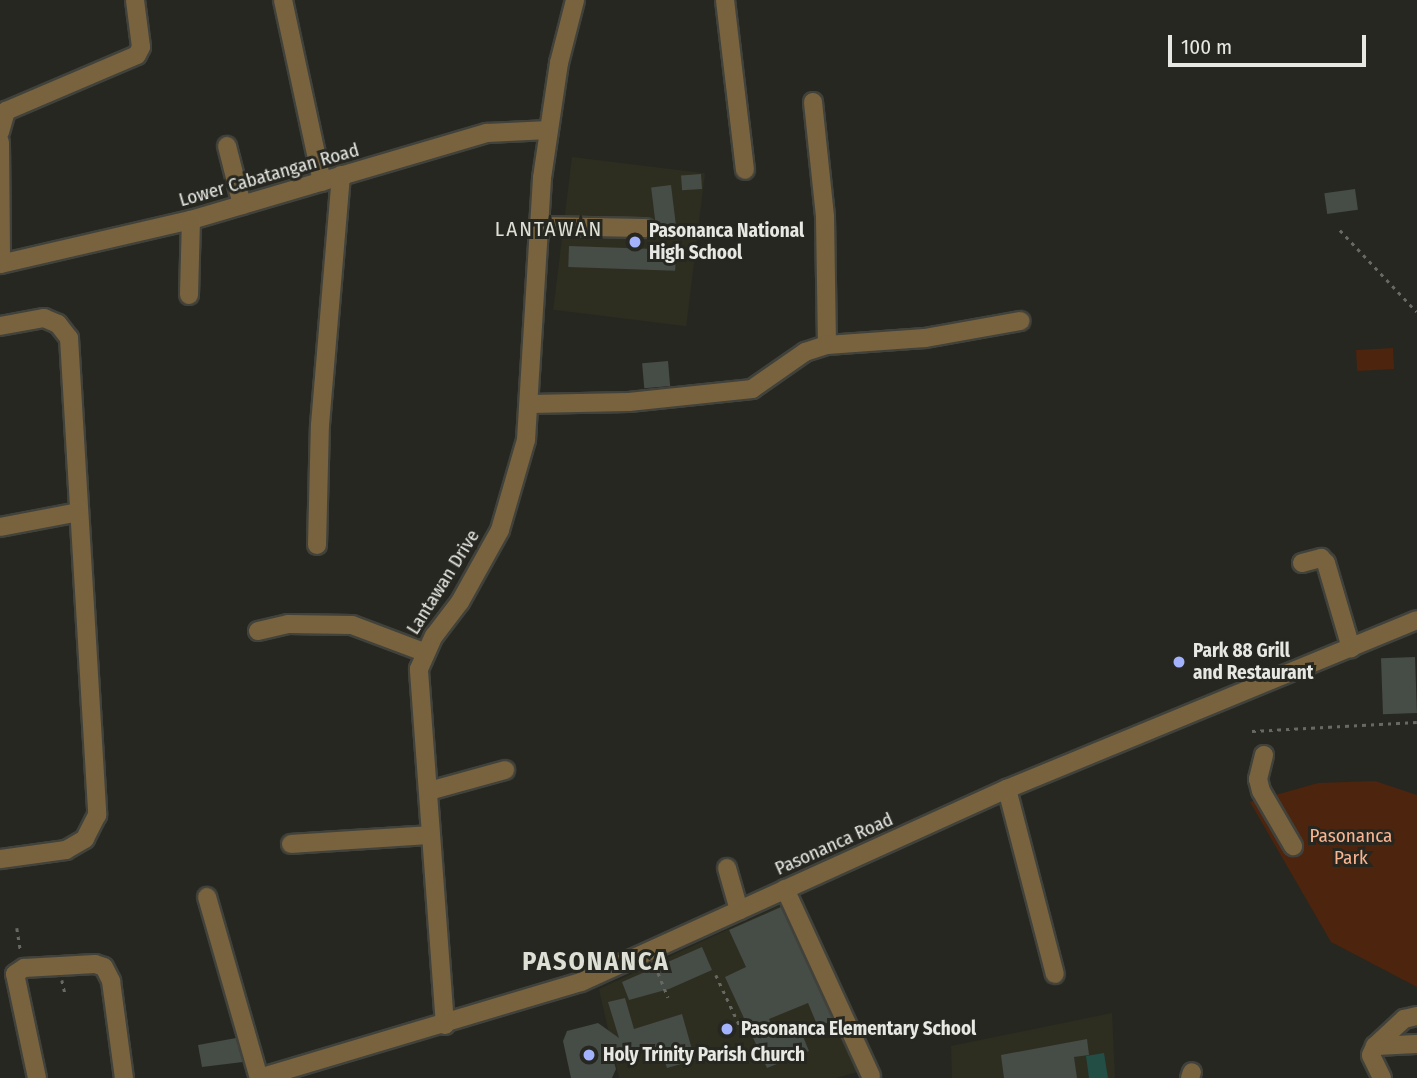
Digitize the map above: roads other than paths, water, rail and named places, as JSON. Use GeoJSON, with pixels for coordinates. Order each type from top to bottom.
{"type":"FeatureCollection","features":[{"type":"Feature","properties":{"kind":"street"},"geometry":{"type":"LineString","coordinates":[[0,132],[6,111],[137,55],[141,47],[135,0]]}},
{"type":"Feature","properties":{"kind":"street"},"geometry":{"type":"LineString","coordinates":[[283,0],[322,182]]}},
{"type":"Feature","properties":{"kind":"street","name":"Lantawan Drive"},"geometry":{"type":"LineString","coordinates":[[445,1025],[419,669],[424,652],[460,602],[500,530],[526,440],[538,226],[559,63],[575,0]]}},
{"type":"Feature","properties":{"kind":"street"},"geometry":{"type":"LineString","coordinates":[[725,0],[745,170]]}},
{"type":"Feature","properties":{"kind":"street"},"geometry":{"type":"LineString","coordinates":[[813,102],[825,217],[827,345]]}},
{"type":"Feature","properties":{"kind":"street","name":"Lower Cabatangan Road"},"geometry":{"type":"LineString","coordinates":[[0,264],[191,220],[488,133],[549,130]]}},
{"type":"Feature","properties":{"kind":"street"},"geometry":{"type":"LineString","coordinates":[[0,142],[0,264]]}},
{"type":"Feature","properties":{"kind":"street"},"geometry":{"type":"LineString","coordinates":[[227,145],[242,205]]}},
{"type":"Feature","properties":{"kind":"street"},"geometry":{"type":"LineString","coordinates":[[317,545],[320,425],[341,175]]}},
{"type":"Feature","properties":{"kind":"street"},"geometry":{"type":"LineString","coordinates":[[190,295],[191,220]]}},
{"type":"Feature","properties":{"kind":"street"},"geometry":{"type":"LineString","coordinates":[[538,226],[646,228]]}},
{"type":"Feature","properties":{"kind":"street"},"geometry":{"type":"LineString","coordinates":[[0,326],[44,318],[58,324],[69,338],[97,815],[85,839],[66,850],[0,859]]}},
{"type":"Feature","properties":{"kind":"street"},"geometry":{"type":"LineString","coordinates":[[530,404],[629,402],[752,389],[805,352],[827,345],[925,338],[1020,321]]}},
{"type":"Feature","properties":{"kind":"street"},"geometry":{"type":"LineString","coordinates":[[0,527],[79,512]]}},
{"type":"Feature","properties":{"kind":"street"},"geometry":{"type":"LineString","coordinates":[[1302,563],[1321,558],[1326,563],[1351,648]]}},
{"type":"Feature","properties":{"kind":"street","name":"Pasonanca Road"},"geometry":{"type":"LineString","coordinates":[[259,1078],[445,1025],[581,982],[1007,789],[1417,620]]}},
{"type":"Feature","properties":{"kind":"street"},"geometry":{"type":"LineString","coordinates":[[258,631],[288,624],[352,625],[424,652]]}},
{"type":"Feature","properties":{"kind":"street"},"geometry":{"type":"LineString","coordinates":[[1264,755],[1258,779],[1261,791],[1293,845]]}},
{"type":"Feature","properties":{"kind":"street"},"geometry":{"type":"LineString","coordinates":[[429,791],[505,770]]}},
{"type":"Feature","properties":{"kind":"street"},"geometry":{"type":"LineString","coordinates":[[1007,789],[1055,974]]}},
{"type":"Feature","properties":{"kind":"street"},"geometry":{"type":"LineString","coordinates":[[291,844],[431,835]]}},
{"type":"Feature","properties":{"kind":"street"},"geometry":{"type":"LineString","coordinates":[[727,868],[739,910]]}},
{"type":"Feature","properties":{"kind":"street"},"geometry":{"type":"LineString","coordinates":[[785,889],[871,1076]]}},
{"type":"Feature","properties":{"kind":"street"},"geometry":{"type":"LineString","coordinates":[[207,897],[259,1078]]}},
{"type":"Feature","properties":{"kind":"street"},"geometry":{"type":"LineString","coordinates":[[37,1078],[13,982],[15,974],[24,968],[104,967],[111,981],[124,1078]]}},
{"type":"Feature","properties":{"kind":"street"},"geometry":{"type":"LineString","coordinates":[[1382,1078],[1371,1055],[1375,1046],[1404,1019],[1417,1016]]}},
{"type":"Feature","properties":{"kind":"street"},"geometry":{"type":"LineString","coordinates":[[1375,1046],[1417,1044]]}},
{"type":"Feature","properties":{"kind":"water"},"geometry":{"type":"Polygon","coordinates":[[[1104,1053],[1108,1078],[1089,1078],[1086,1056],[1104,1053]]]}},
{"type":"Feature","properties":{"kind":"place","name":"Pasonanca National High School"},"geometry":{"type":"Point","coordinates":[635,242]}},
{"type":"Feature","properties":{"kind":"place","name":"Park 88 Grill and Restaurant"},"geometry":{"type":"Point","coordinates":[1179,662]}},
{"type":"Feature","properties":{"kind":"place","name":"Pasonanca Elementary School"},"geometry":{"type":"Point","coordinates":[727,1029]}},
{"type":"Feature","properties":{"kind":"place","name":"Holy Trinity Parish Church"},"geometry":{"type":"Point","coordinates":[589,1055]}},
{"type":"Feature","properties":{"kind":"district","name":"LANTAWAN"},"geometry":{"type":"Point","coordinates":[549,229]}},
{"type":"Feature","properties":{"kind":"district","name":"PASONANCA"},"geometry":{"type":"Point","coordinates":[596,962]}},
{"type":"Feature","properties":{"kind":"park label","name":"Pasonanca Park"},"geometry":{"type":"Point","coordinates":[1351,847]}}]}
